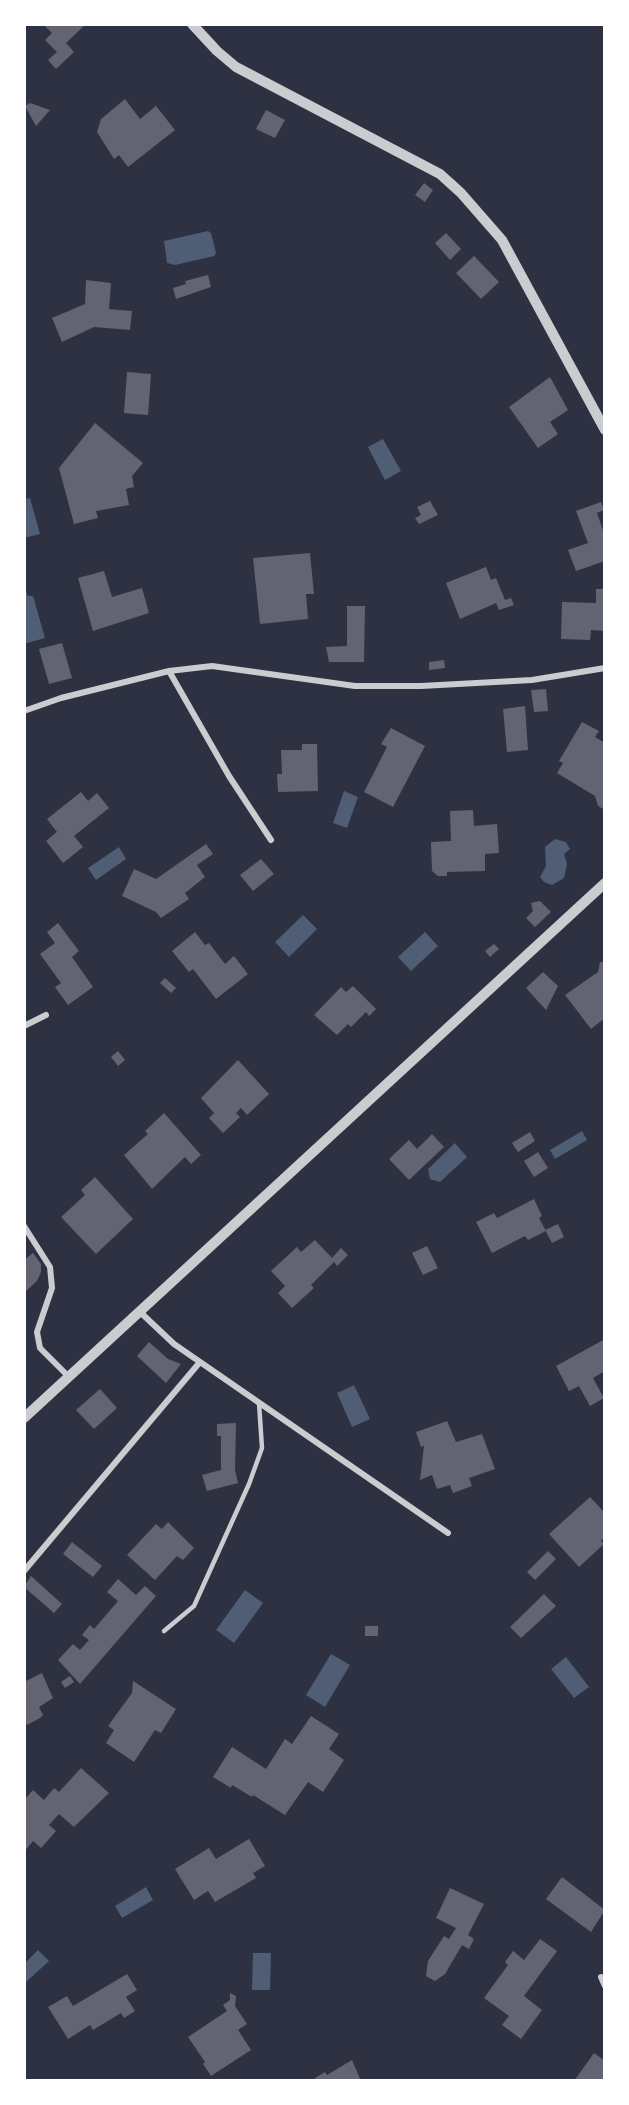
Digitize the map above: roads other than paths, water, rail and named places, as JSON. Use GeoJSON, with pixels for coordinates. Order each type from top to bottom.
{"type":"FeatureCollection","features":[{"type":"Feature","properties":{"kind":"street"},"geometry":{"type":"LineString","coordinates":[[192,24],[217,51],[243,71],[440,174],[461,193],[502,240],[605,430]]}},
{"type":"Feature","properties":{"kind":"street"},"geometry":{"type":"LineString","coordinates":[[24,711],[61,698],[168,671],[212,666],[355,686],[422,686],[532,680],[605,668]]}},
{"type":"Feature","properties":{"kind":"street"},"geometry":{"type":"LineString","coordinates":[[168,671],[229,777],[271,840]]}},
{"type":"Feature","properties":{"kind":"street"},"geometry":{"type":"LineString","coordinates":[[24,1418],[605,883]]}},
{"type":"Feature","properties":{"kind":"street"},"geometry":{"type":"LineString","coordinates":[[24,1026],[46,1016]]}},
{"type":"Feature","properties":{"kind":"street"},"geometry":{"type":"LineString","coordinates":[[24,1226],[50,1267],[52,1287],[37,1332],[40,1348],[69,1377]]}},
{"type":"Feature","properties":{"kind":"street"},"geometry":{"type":"LineString","coordinates":[[139,1311],[174,1344],[448,1533]]}},
{"type":"Feature","properties":{"kind":"street"},"geometry":{"type":"LineString","coordinates":[[24,1571],[200,1362]]}},
{"type":"Feature","properties":{"kind":"street"},"geometry":{"type":"LineString","coordinates":[[601,1977],[605,1986]]}},
{"type":"Feature","properties":{"kind":"lane"},"geometry":{"type":"LineString","coordinates":[[164,1630],[194,1606],[249,1484],[262,1448],[260,1403]]}},
{"type":"Feature","properties":{"kind":"water"},"geometry":{"type":"Polygon","coordinates":[[[208,231],[211,233],[216,253],[214,256],[175,265],[167,263],[164,241],[208,231]]]}},
{"type":"Feature","properties":{"kind":"water"},"geometry":{"type":"Polygon","coordinates":[[[383,439],[401,471],[385,480],[368,447],[383,439]]]}},
{"type":"Feature","properties":{"kind":"water"},"geometry":{"type":"Polygon","coordinates":[[[30,498],[40,534],[24,538],[24,499],[30,498]]]}},
{"type":"Feature","properties":{"kind":"water"},"geometry":{"type":"Polygon","coordinates":[[[26,591],[28,596],[33,596],[45,638],[24,644],[24,592],[26,591]]]}},
{"type":"Feature","properties":{"kind":"water"},"geometry":{"type":"Polygon","coordinates":[[[344,791],[358,797],[347,828],[333,823],[344,791]]]}},
{"type":"Feature","properties":{"kind":"water"},"geometry":{"type":"Polygon","coordinates":[[[555,839],[566,842],[570,849],[564,854],[567,864],[564,878],[552,885],[544,882],[540,877],[546,866],[545,847],[555,839]]]}},
{"type":"Feature","properties":{"kind":"water"},"geometry":{"type":"Polygon","coordinates":[[[119,847],[126,859],[96,880],[88,868],[119,847]]]}},
{"type":"Feature","properties":{"kind":"water"},"geometry":{"type":"Polygon","coordinates":[[[303,915],[317,929],[289,957],[275,942],[303,915]]]}},
{"type":"Feature","properties":{"kind":"water"},"geometry":{"type":"Polygon","coordinates":[[[425,932],[438,946],[411,971],[398,957],[425,932]]]}},
{"type":"Feature","properties":{"kind":"water"},"geometry":{"type":"Polygon","coordinates":[[[582,1131],[587,1140],[555,1159],[550,1150],[582,1131]]]}},
{"type":"Feature","properties":{"kind":"water"},"geometry":{"type":"Polygon","coordinates":[[[455,1143],[467,1157],[440,1182],[430,1179],[428,1169],[455,1143]]]}},
{"type":"Feature","properties":{"kind":"water"},"geometry":{"type":"Polygon","coordinates":[[[354,1385],[370,1419],[352,1427],[337,1393],[354,1385]]]}},
{"type":"Feature","properties":{"kind":"water"},"geometry":{"type":"Polygon","coordinates":[[[245,1590],[263,1603],[234,1643],[216,1630],[245,1590]]]}},
{"type":"Feature","properties":{"kind":"water"},"geometry":{"type":"Polygon","coordinates":[[[331,1654],[350,1665],[325,1707],[306,1695],[331,1654]]]}},
{"type":"Feature","properties":{"kind":"water"},"geometry":{"type":"Polygon","coordinates":[[[566,1657],[589,1687],[574,1698],[551,1669],[566,1657]]]}},
{"type":"Feature","properties":{"kind":"water"},"geometry":{"type":"Polygon","coordinates":[[[146,1887],[153,1900],[122,1918],[115,1906],[146,1887]]]}},
{"type":"Feature","properties":{"kind":"water"},"geometry":{"type":"Polygon","coordinates":[[[38,1950],[49,1961],[24,1984],[24,1964],[38,1950]]]}},
{"type":"Feature","properties":{"kind":"water"},"geometry":{"type":"Polygon","coordinates":[[[253,1953],[271,1953],[270,1990],[252,1990],[253,1953]]]}}]}
